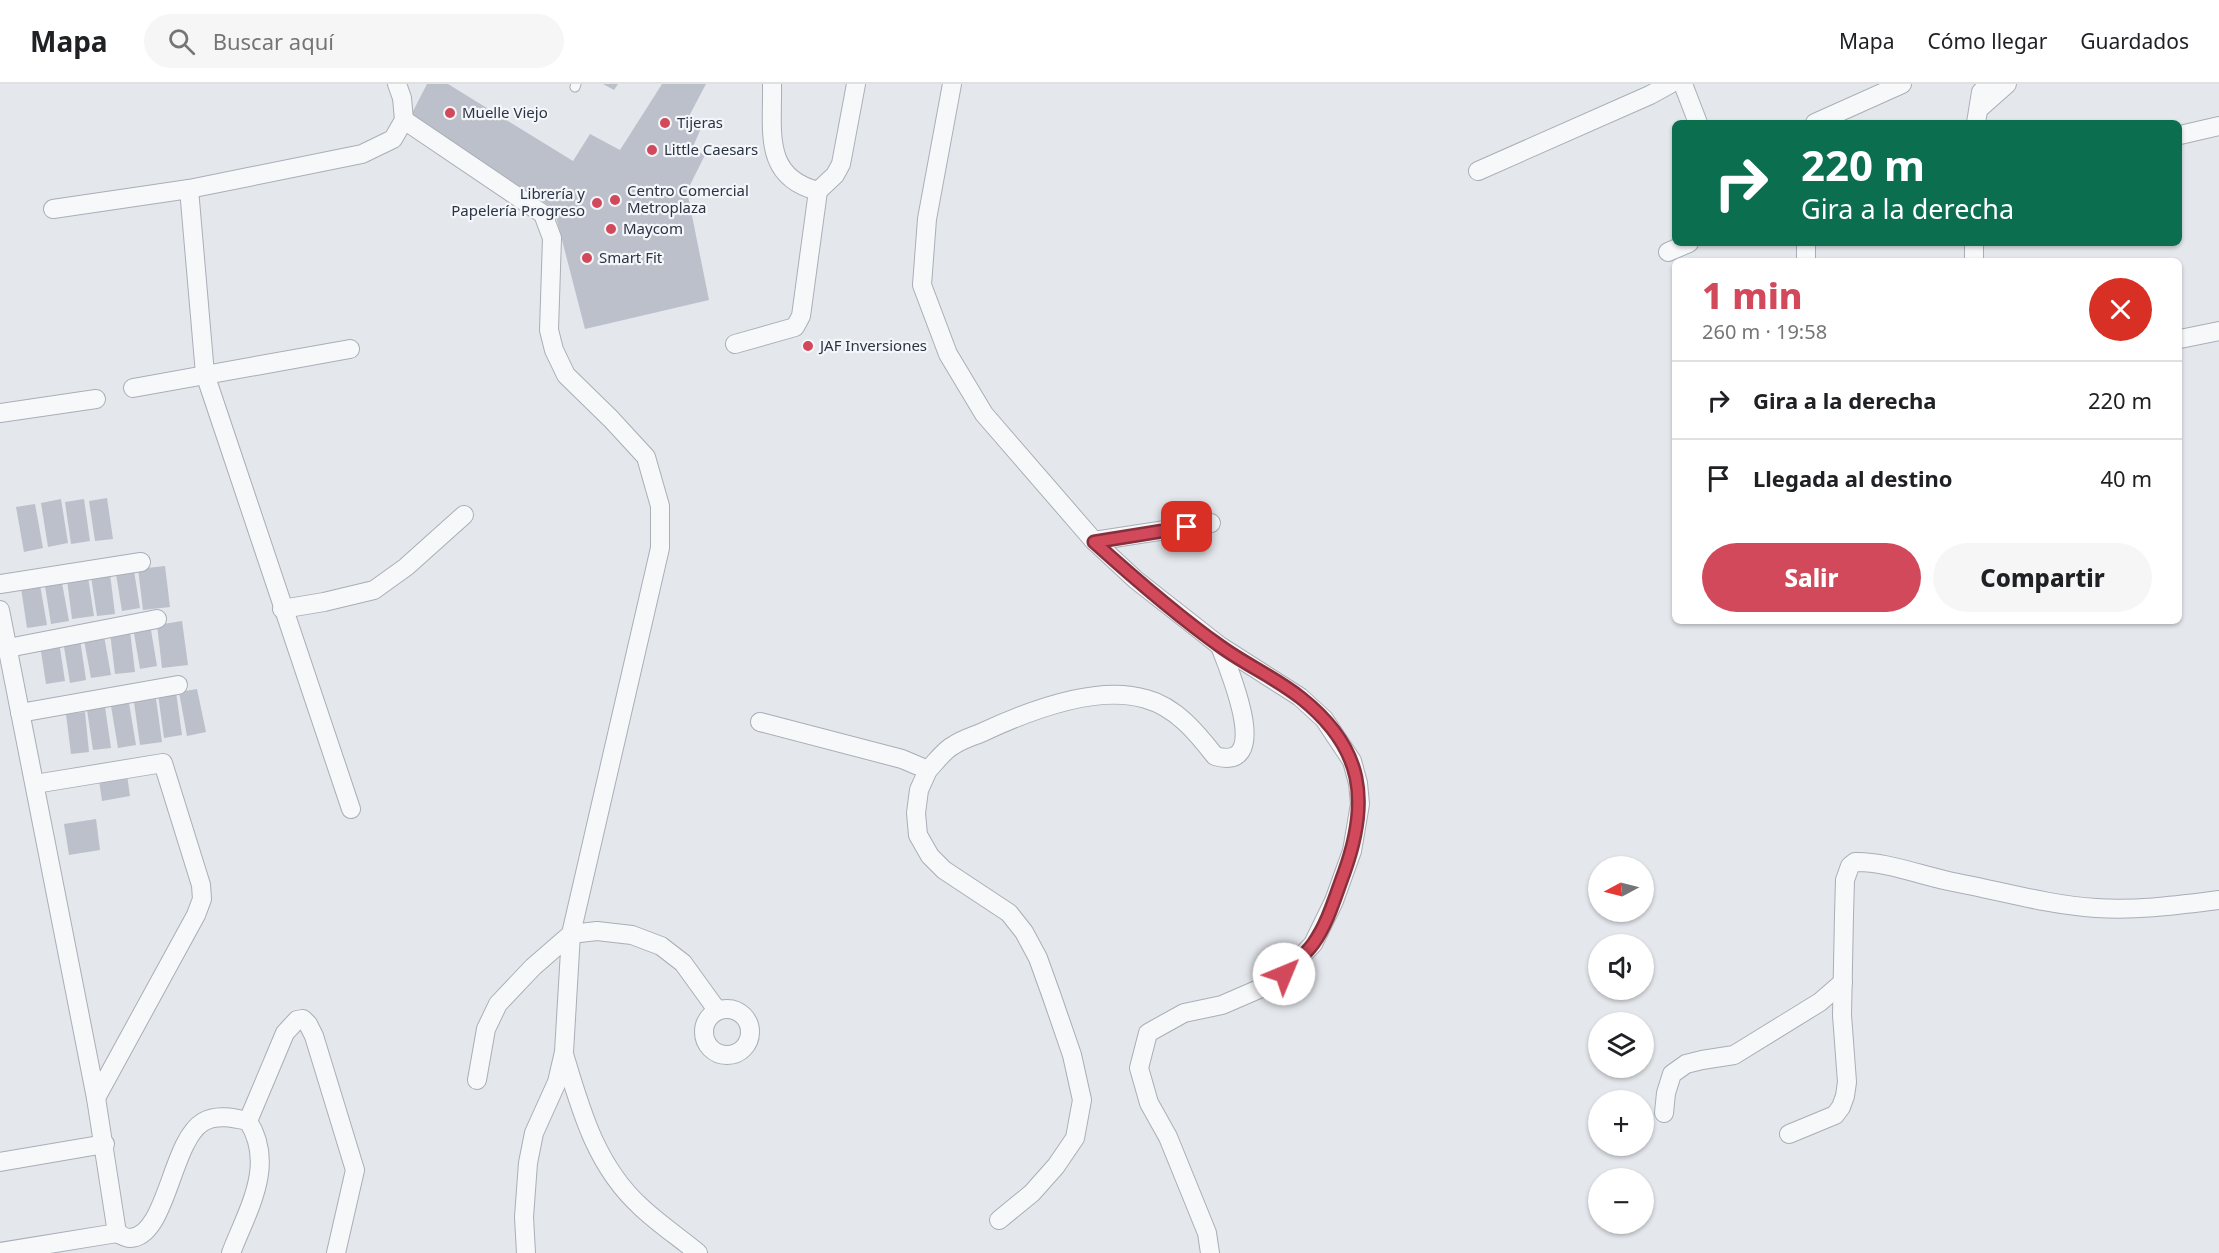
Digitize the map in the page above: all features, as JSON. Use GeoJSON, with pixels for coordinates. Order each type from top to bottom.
{"type":"FeatureCollection","features":[{"type":"Feature","properties":{"kind":"street"},"geometry":{"type":"LineString","coordinates":[[53,209],[189,189],[362,154],[393,139],[404,120],[402,98],[397,84]]}},
{"type":"Feature","properties":{"kind":"street"},"geometry":{"type":"LineString","coordinates":[[772,84],[774,151],[778,165],[789,178],[803,187],[818,191]]}},
{"type":"Feature","properties":{"kind":"street"},"geometry":{"type":"LineString","coordinates":[[735,344],[795,327],[801,316],[818,191],[835,175],[841,164],[856,84]]}},
{"type":"Feature","properties":{"kind":"street"},"geometry":{"type":"LineString","coordinates":[[952,84],[927,219],[922,285],[948,354],[984,414],[1094,542],[1136,580],[1220,646],[1300,697],[1324,719],[1352,761],[1358,783],[1360,804],[1352,851],[1334,901],[1313,944],[1284,974],[1259,989],[1222,1005],[1184,1013],[1148,1033],[1139,1068],[1149,1102],[1168,1137],[1207,1233],[1210,1253]]}},
{"type":"Feature","properties":{"kind":"street"},"geometry":{"type":"LineString","coordinates":[[1478,171],[1648,90],[1670,84]]}},
{"type":"Feature","properties":{"kind":"street"},"geometry":{"type":"LineString","coordinates":[[1683,84],[1697,120]]}},
{"type":"Feature","properties":{"kind":"street"},"geometry":{"type":"LineString","coordinates":[[1822,120],[1902,84]]}},
{"type":"Feature","properties":{"kind":"street"},"geometry":{"type":"LineString","coordinates":[[1976,116],[1981,92],[1989,84]]}},
{"type":"Feature","properties":{"kind":"street"},"geometry":{"type":"LineString","coordinates":[[1976,116],[2007,84]]}},
{"type":"Feature","properties":{"kind":"street"},"geometry":{"type":"LineString","coordinates":[[404,120],[543,214],[552,238],[549,330],[554,350],[566,375],[646,457],[660,506],[660,548],[571,934],[564,1052],[557,1082],[534,1133],[528,1163],[524,1217],[526,1253]]}},
{"type":"Feature","properties":{"kind":"street"},"geometry":{"type":"LineString","coordinates":[[2182,135],[2219,126]]}},
{"type":"Feature","properties":{"kind":"street"},"geometry":{"type":"LineString","coordinates":[[189,189],[205,374],[351,809]]}},
{"type":"Feature","properties":{"kind":"street"},"geometry":{"type":"LineString","coordinates":[[1668,252],[1682,246]]}},
{"type":"Feature","properties":{"kind":"street"},"geometry":{"type":"LineString","coordinates":[[2182,339],[2219,331]]}},
{"type":"Feature","properties":{"kind":"street"},"geometry":{"type":"LineString","coordinates":[[133,388],[350,349]]}},
{"type":"Feature","properties":{"kind":"street"},"geometry":{"type":"LineString","coordinates":[[0,413],[96,399]]}},
{"type":"Feature","properties":{"kind":"street"},"geometry":{"type":"LineString","coordinates":[[282,609],[374,590],[406,567],[464,515]]}},
{"type":"Feature","properties":{"kind":"street"},"geometry":{"type":"LineString","coordinates":[[1094,542],[1210,523]]}},
{"type":"Feature","properties":{"kind":"street"},"geometry":{"type":"LineString","coordinates":[[0,584],[141,562]]}},
{"type":"Feature","properties":{"kind":"street"},"geometry":{"type":"LineString","coordinates":[[0,610],[105,1144],[109,1193],[117,1233]]}},
{"type":"Feature","properties":{"kind":"street"},"geometry":{"type":"LineString","coordinates":[[8,648],[157,619]]}},
{"type":"Feature","properties":{"kind":"street"},"geometry":{"type":"LineString","coordinates":[[999,1220],[1032,1193],[1056,1166],[1075,1138],[1082,1100],[1072,1054],[1038,958],[1024,932],[1009,913],[944,870],[930,856],[918,835],[916,813],[919,790],[928,770],[952,745],[1004,722],[1048,707],[1088,697],[1119,694],[1146,699],[1166,707],[1200,737],[1215,756],[1223,759],[1238,756],[1243,747],[1245,721],[1220,646]]}},
{"type":"Feature","properties":{"kind":"street"},"geometry":{"type":"LineString","coordinates":[[20,713],[178,685]]}},
{"type":"Feature","properties":{"kind":"street"},"geometry":{"type":"LineString","coordinates":[[760,722],[902,759],[928,770]]}},
{"type":"Feature","properties":{"kind":"street"},"geometry":{"type":"LineString","coordinates":[[35,784],[163,764],[201,885],[202,899],[196,915],[96,1098]]}},
{"type":"Feature","properties":{"kind":"street"},"geometry":{"type":"LineString","coordinates":[[1790,1134],[1835,1115],[1841,1107],[1847,1082],[1842,1015],[1845,880],[1850,866],[1855,862],[1876,863],[1927,877],[2043,901],[2097,909],[2166,906],[2219,900]]}},
{"type":"Feature","properties":{"kind":"street"},"geometry":{"type":"LineString","coordinates":[[477,1080],[486,1029],[498,1004],[571,934],[597,932],[632,935],[661,946],[683,963],[717,1010]]}},
{"type":"Feature","properties":{"kind":"street"},"geometry":{"type":"LineString","coordinates":[[1664,1113],[1666,1093],[1672,1074],[1686,1064],[1734,1055],[1820,1002],[1843,982]]}},
{"type":"Feature","properties":{"kind":"street"},"geometry":{"type":"LineString","coordinates":[[248,1121],[285,1033],[297,1020],[303,1019],[314,1036],[355,1170],[336,1253]]}},
{"type":"Feature","properties":{"kind":"street"},"geometry":{"type":"LineString","coordinates":[[564,1052],[586,1126],[602,1158],[621,1185],[641,1207],[699,1253]]}},
{"type":"Feature","properties":{"kind":"street"},"geometry":{"type":"LineString","coordinates":[[0,1252],[117,1233],[128,1238],[141,1235],[151,1224],[159,1208],[179,1154],[193,1129],[205,1120],[220,1117],[248,1121],[257,1135],[261,1149],[261,1167],[256,1188],[231,1253]]}},
{"type":"Feature","properties":{"kind":"street"},"geometry":{"type":"LineString","coordinates":[[0,1162],[105,1144]]}},
{"type":"Feature","properties":{"kind":"building","name":"Centro Comercial Metroplaza"},"geometry":{"type":"Polygon","coordinates":[[[427,84],[448,84],[573,161],[590,134],[620,150],[662,84],[706,84],[688,118],[702,126],[692,149],[705,155],[687,191],[709,300],[585,329],[554,209],[411,115],[427,84]]]}},
{"type":"Feature","properties":{"kind":"building"},"geometry":{"type":"Polygon","coordinates":[[[603,84],[618,84],[614,90],[603,84]]]}},
{"type":"Feature","properties":{"kind":"building"},"geometry":{"type":"Polygon","coordinates":[[[107,498],[113,539],[95,541],[89,501],[107,498]]]}},
{"type":"Feature","properties":{"kind":"building"},"geometry":{"type":"Polygon","coordinates":[[[61,499],[68,543],[48,547],[41,503],[61,499]]]}},
{"type":"Feature","properties":{"kind":"building"},"geometry":{"type":"Polygon","coordinates":[[[84,499],[90,541],[71,544],[65,502],[84,499]]]}},
{"type":"Feature","properties":{"kind":"building"},"geometry":{"type":"Polygon","coordinates":[[[35,504],[43,548],[24,552],[16,507],[35,504]]]}},
{"type":"Feature","properties":{"kind":"building"},"geometry":{"type":"Polygon","coordinates":[[[165,566],[170,607],[143,610],[138,569],[165,566]]]}},
{"type":"Feature","properties":{"kind":"building"},"geometry":{"type":"Polygon","coordinates":[[[134,571],[140,608],[122,611],[116,574],[134,571]]]}},
{"type":"Feature","properties":{"kind":"building"},"geometry":{"type":"Polygon","coordinates":[[[110,574],[115,614],[97,616],[91,577],[110,574]]]}},
{"type":"Feature","properties":{"kind":"building"},"geometry":{"type":"Polygon","coordinates":[[[88,577],[94,616],[72,619],[67,580],[88,577]]]}},
{"type":"Feature","properties":{"kind":"building"},"geometry":{"type":"Polygon","coordinates":[[[62,583],[69,621],[51,624],[45,586],[62,583]]]}},
{"type":"Feature","properties":{"kind":"building"},"geometry":{"type":"Polygon","coordinates":[[[40,585],[47,625],[27,628],[21,588],[40,585]]]}},
{"type":"Feature","properties":{"kind":"building"},"geometry":{"type":"Polygon","coordinates":[[[182,621],[188,665],[162,668],[157,625],[182,621]]]}},
{"type":"Feature","properties":{"kind":"building"},"geometry":{"type":"Polygon","coordinates":[[[150,624],[157,666],[140,669],[133,627],[150,624]]]}},
{"type":"Feature","properties":{"kind":"building"},"geometry":{"type":"Polygon","coordinates":[[[130,631],[135,672],[115,674],[110,633],[130,631]]]}},
{"type":"Feature","properties":{"kind":"building"},"geometry":{"type":"Polygon","coordinates":[[[104,636],[111,675],[91,678],[84,640],[104,636]]]}},
{"type":"Feature","properties":{"kind":"building"},"geometry":{"type":"Polygon","coordinates":[[[80,639],[86,680],[70,683],[63,641],[80,639]]]}},
{"type":"Feature","properties":{"kind":"building"},"geometry":{"type":"Polygon","coordinates":[[[59,642],[65,681],[46,684],[40,645],[59,642]]]}},
{"type":"Feature","properties":{"kind":"building"},"geometry":{"type":"Polygon","coordinates":[[[197,689],[206,732],[187,736],[179,692],[197,689]]]}},
{"type":"Feature","properties":{"kind":"building"},"geometry":{"type":"Polygon","coordinates":[[[176,692],[182,735],[164,738],[158,694],[176,692]]]}},
{"type":"Feature","properties":{"kind":"building"},"geometry":{"type":"Polygon","coordinates":[[[156,699],[162,742],[140,745],[134,702],[156,699]]]}},
{"type":"Feature","properties":{"kind":"building"},"geometry":{"type":"Polygon","coordinates":[[[129,703],[136,745],[118,748],[111,706],[129,703]]]}},
{"type":"Feature","properties":{"kind":"building"},"geometry":{"type":"Polygon","coordinates":[[[105,707],[111,748],[93,750],[87,710],[105,707]]]}},
{"type":"Feature","properties":{"kind":"building"},"geometry":{"type":"Polygon","coordinates":[[[85,712],[89,752],[71,754],[66,714],[85,712]]]}},
{"type":"Feature","properties":{"kind":"building"},"geometry":{"type":"Polygon","coordinates":[[[127,775],[130,796],[102,801],[99,780],[127,775]]]}},
{"type":"Feature","properties":{"kind":"building"},"geometry":{"type":"Polygon","coordinates":[[[96,819],[100,850],[69,855],[64,824],[96,819]]]}},
{"type":"Feature","properties":{"kind":"place","name":"Muelle Viejo"},"geometry":{"type":"Point","coordinates":[450,113]}},
{"type":"Feature","properties":{"kind":"place","name":"Tijeras"},"geometry":{"type":"Point","coordinates":[665,123]}},
{"type":"Feature","properties":{"kind":"place","name":"Little Caesars"},"geometry":{"type":"Point","coordinates":[652,150]}},
{"type":"Feature","properties":{"kind":"place","name":"Centro Comercial Metroplaza"},"geometry":{"type":"Point","coordinates":[615,200]}},
{"type":"Feature","properties":{"kind":"place","name":"Librería y Papelería Progreso"},"geometry":{"type":"Point","coordinates":[597,203]}},
{"type":"Feature","properties":{"kind":"place","name":"Maycom"},"geometry":{"type":"Point","coordinates":[611,229]}},
{"type":"Feature","properties":{"kind":"place","name":"Smart Fit"},"geometry":{"type":"Point","coordinates":[587,258]}},
{"type":"Feature","properties":{"kind":"place","name":"JAF Inversiones"},"geometry":{"type":"Point","coordinates":[808,346]}},
{"type":"Feature","properties":{"kind":"route"},"geometry":{"type":"LineString","coordinates":[[1187,527],[1094,542],[1136,580],[1220,646],[1300,697],[1324,719],[1341,742],[1352,761],[1358,783],[1360,804],[1352,851],[1334,901],[1313,944],[1284,974]]}}]}
